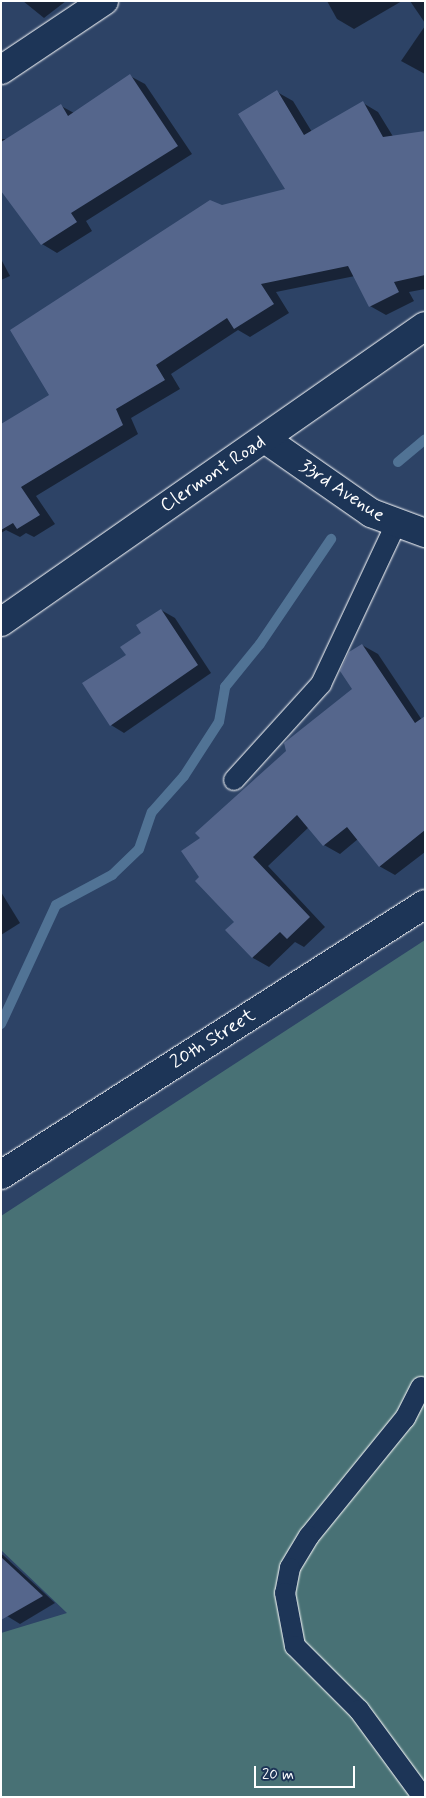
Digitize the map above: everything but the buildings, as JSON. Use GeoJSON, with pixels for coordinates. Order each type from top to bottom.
{"type":"FeatureCollection","features":[{"type":"Feature","properties":{"kind":"street"},"geometry":{"type":"LineString","coordinates":[[1,70],[104,1]]}},
{"type":"Feature","properties":{"kind":"street","name":"Clermont Road"},"geometry":{"type":"LineString","coordinates":[[1,622],[425,326]]}},
{"type":"Feature","properties":{"kind":"street","name":"33rd Avenue"},"geometry":{"type":"LineString","coordinates":[[265,439],[371,513],[396,524],[425,533]]}},
{"type":"Feature","properties":{"kind":"street","name":"20th Street"},"geometry":{"type":"LineString","coordinates":[[1,1175],[425,904]]}},
{"type":"Feature","properties":{"kind":"lane"},"geometry":{"type":"LineString","coordinates":[[234,780],[321,684],[396,524]]}},
{"type":"Feature","properties":{"kind":"lane"},"geometry":{"type":"LineString","coordinates":[[421,1387],[405,1418],[309,1536],[290,1568],[285,1593],[296,1646],[358,1710],[423,1797]]}},
{"type":"Feature","properties":{"kind":"green space"},"geometry":{"type":"Polygon","coordinates":[[[425,940],[425,1797],[1,1797],[1,1633],[67,1613],[1,1550],[1,1216],[425,940]]]}},
{"type":"Feature","properties":{"kind":"waterway"},"geometry":{"type":"LineString","coordinates":[[398,462],[425,439]]}},
{"type":"Feature","properties":{"kind":"waterway"},"geometry":{"type":"LineString","coordinates":[[1,1024],[56,905],[112,875],[139,849],[152,812],[184,776],[219,722],[225,687],[260,644],[331,539]]}}]}
